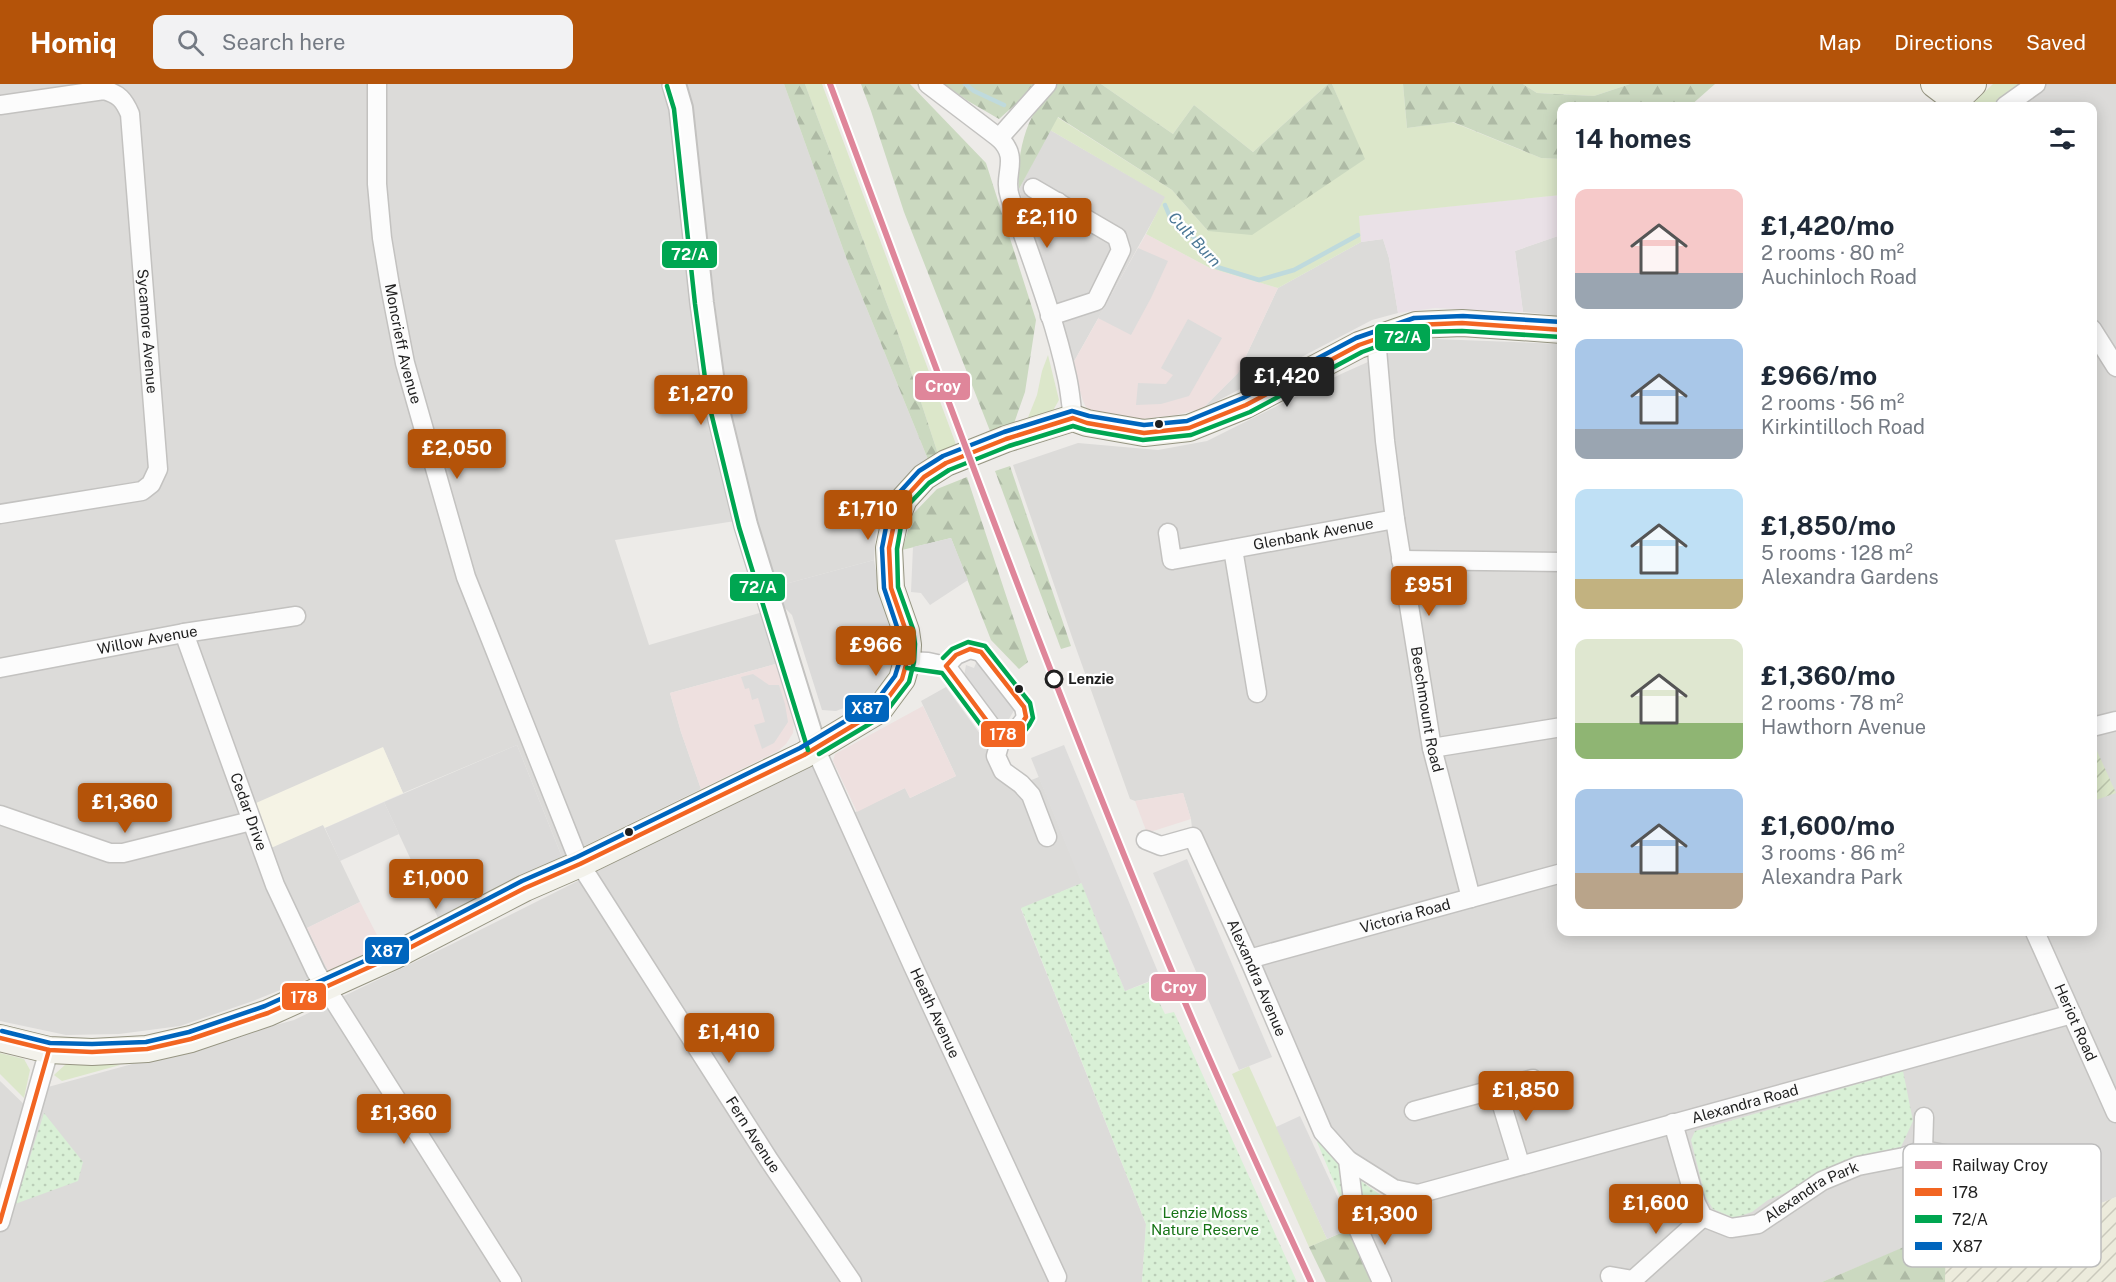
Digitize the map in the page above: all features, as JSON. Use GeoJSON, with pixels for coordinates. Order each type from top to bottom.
{"type":"FeatureCollection","features":[{"type":"Feature","properties":{"kind":"main road"},"geometry":{"type":"LineString","coordinates":[[1934,84],[1959,97]]}},
{"type":"Feature","properties":{"kind":"main road"},"geometry":{"type":"LineString","coordinates":[[0,1038],[49,1050],[92,1052],[147,1049],[191,1039],[246,1021],[325,988],[429,939],[525,888],[580,864],[794,760],[879,710],[902,680],[907,661],[906,631],[891,588],[889,548],[894,524],[904,499],[924,477],[946,463],[1006,439],[1073,418],[1087,423],[1144,433],[1189,428],[1246,405],[1359,345],[1416,325],[1450,323],[1557,330]]}},
{"type":"Feature","properties":{"kind":"street","name":"Moncrieff Avenue"},"geometry":{"type":"LineString","coordinates":[[377,84],[377,184],[382,238],[405,363],[466,577],[580,864]]}},
{"type":"Feature","properties":{"kind":"street"},"geometry":{"type":"LineString","coordinates":[[674,84],[681,108],[702,303],[715,398],[746,525],[816,747]]}},
{"type":"Feature","properties":{"kind":"street"},"geometry":{"type":"LineString","coordinates":[[928,84],[1008,146],[1011,159],[1008,191],[1068,377],[1073,418]]}},
{"type":"Feature","properties":{"kind":"street"},"geometry":{"type":"LineString","coordinates":[[999,138],[1047,84]]}},
{"type":"Feature","properties":{"kind":"street"},"geometry":{"type":"LineString","coordinates":[[2011,102],[2036,84]]}},
{"type":"Feature","properties":{"kind":"street","name":"Sycamore Avenue"},"geometry":{"type":"LineString","coordinates":[[0,105],[50,91],[104,90],[120,97],[130,114],[158,469],[151,484],[142,491],[0,514]]}},
{"type":"Feature","properties":{"kind":"street"},"geometry":{"type":"LineString","coordinates":[[1033,188],[1117,237],[1121,250],[1096,302],[1050,316]]}},
{"type":"Feature","properties":{"kind":"street"},"geometry":{"type":"LineString","coordinates":[[1046,224],[1058,202]]}},
{"type":"Feature","properties":{"kind":"street"},"geometry":{"type":"LineString","coordinates":[[2097,337],[2116,367]]}},
{"type":"Feature","properties":{"kind":"street","name":"Beechmount Road"},"geometry":{"type":"LineString","coordinates":[[1376,338],[1385,441],[1395,519],[1432,748],[1471,898]]}},
{"type":"Feature","properties":{"kind":"street","name":"Glenbank Avenue"},"geometry":{"type":"LineString","coordinates":[[1168,533],[1172,560],[1395,519]]}},
{"type":"Feature","properties":{"kind":"street","name":"Glenbank Avenue"},"geometry":{"type":"LineString","coordinates":[[1233,549],[1257,693]]}},
{"type":"Feature","properties":{"kind":"street"},"geometry":{"type":"LineString","coordinates":[[1401,560],[1557,562]]}},
{"type":"Feature","properties":{"kind":"street","name":"Willow Avenue"},"geometry":{"type":"LineString","coordinates":[[0,668],[184,633],[296,616]]}},
{"type":"Feature","properties":{"kind":"street","name":"Cedar Drive"},"geometry":{"type":"LineString","coordinates":[[184,633],[275,885],[325,988],[512,1282]]}},
{"type":"Feature","properties":{"kind":"street"},"geometry":{"type":"LineString","coordinates":[[907,661],[946,666],[996,733],[1002,735],[1012,733],[1022,724],[1026,717],[1024,707],[981,652],[970,649],[956,655],[946,666]]}},
{"type":"Feature","properties":{"kind":"street"},"geometry":{"type":"LineString","coordinates":[[2097,726],[2116,721]]}},
{"type":"Feature","properties":{"kind":"street"},"geometry":{"type":"LineString","coordinates":[[1432,748],[1557,728]]}},
{"type":"Feature","properties":{"kind":"street"},"geometry":{"type":"LineString","coordinates":[[1002,735],[996,756],[1003,771],[1021,784],[1031,795],[1047,837]]}},
{"type":"Feature","properties":{"kind":"street","name":"Heath Avenue"},"geometry":{"type":"LineString","coordinates":[[816,747],[819,760],[1057,1277]]}},
{"type":"Feature","properties":{"kind":"street"},"geometry":{"type":"LineString","coordinates":[[0,815],[110,853],[123,853],[251,821]]}},
{"type":"Feature","properties":{"kind":"street","name":"Alexandra Avenue"},"geometry":{"type":"LineString","coordinates":[[1146,840],[1161,846],[1193,837],[1249,959],[1323,1132],[1348,1160],[1376,1179]]}},
{"type":"Feature","properties":{"kind":"street","name":"Fern Avenue"},"geometry":{"type":"LineString","coordinates":[[580,864],[769,1160],[852,1282]]}},
{"type":"Feature","properties":{"kind":"street","name":"Victoria Road"},"geometry":{"type":"LineString","coordinates":[[1249,959],[1557,874]]}},
{"type":"Feature","properties":{"kind":"street","name":"Heriot Road"},"geometry":{"type":"LineString","coordinates":[[2038,936],[2116,1113]]}},
{"type":"Feature","properties":{"kind":"street","name":"Alexandra Road"},"geometry":{"type":"LineString","coordinates":[[1376,1179],[1394,1190],[1418,1194],[1520,1164],[2072,1014]]}},
{"type":"Feature","properties":{"kind":"street"},"geometry":{"type":"LineString","coordinates":[[0,1222],[49,1050]]}},
{"type":"Feature","properties":{"kind":"street"},"geometry":{"type":"LineString","coordinates":[[1414,1112],[1533,1079]]}},
{"type":"Feature","properties":{"kind":"street"},"geometry":{"type":"LineString","coordinates":[[1497,1089],[1520,1164]]}},
{"type":"Feature","properties":{"kind":"street"},"geometry":{"type":"LineString","coordinates":[[1923,1144],[1924,1117]]}},
{"type":"Feature","properties":{"kind":"street"},"geometry":{"type":"LineString","coordinates":[[1610,1276],[1634,1281],[1703,1217],[1696,1203],[1673,1123]]}},
{"type":"Feature","properties":{"kind":"street","name":"Alexandra Park"},"geometry":{"type":"LineString","coordinates":[[1703,1217],[1731,1228],[1758,1224],[1822,1181],[1858,1166],[1903,1157]]}},
{"type":"Feature","properties":{"kind":"street"},"geometry":{"type":"LineString","coordinates":[[1348,1160],[1356,1224],[1382,1282]]}},
{"type":"Feature","properties":{"kind":"street","name":"Alexandra Road"},"geometry":{"type":"LineString","coordinates":[[1356,1224],[1414,1205],[1418,1194]]}},
{"type":"Feature","properties":{"kind":"shaded area"},"geometry":{"type":"Polygon","coordinates":[[[0,84],[666,84],[671,103],[703,373],[721,471],[735,521],[615,540],[649,645],[763,612],[779,663],[670,693],[701,789],[562,857],[517,745],[403,793],[383,748],[323,825],[360,902],[307,928],[328,971],[253,1001],[180,1026],[119,1034],[66,1035],[0,1021],[0,84]]]}},
{"type":"Feature","properties":{"kind":"shaded area"},"geometry":{"type":"Polygon","coordinates":[[[685,84],[784,84],[847,260],[929,462],[903,479],[887,503],[876,529],[874,560],[774,587],[726,393],[691,105],[685,84]]]}},
{"type":"Feature","properties":{"kind":"shaded area"},"geometry":{"type":"Polygon","coordinates":[[[2036,84],[2116,84],[2116,1197],[2101,1203],[2101,1144],[1903,1144],[1903,1248],[1822,1282],[1376,1282],[1352,1228],[1414,1205],[1323,1132],[1193,837],[1191,819],[1183,793],[1135,801],[1130,799],[1013,465],[1078,443],[1158,450],[1207,441],[1341,374],[1406,345],[1435,339],[1557,344],[1557,936],[2097,936],[2097,102],[2011,102],[2036,84]]]}},
{"type":"Feature","properties":{"kind":"shaded area"},"geometry":{"type":"Polygon","coordinates":[[[1050,130],[1166,197],[1072,365],[1019,189],[1050,130]]]}},
{"type":"Feature","properties":{"kind":"shaded area"},"geometry":{"type":"Polygon","coordinates":[[[1557,195],[1557,236],[1515,251],[1523,312],[1435,308],[1398,313],[1389,258],[1383,239],[1361,242],[1358,216],[1557,195]]]}},
{"type":"Feature","properties":{"kind":"shaded area"},"geometry":{"type":"Polygon","coordinates":[[[1146,234],[1210,268],[1278,288],[1238,373],[1202,409],[1142,419],[1090,415],[1083,401],[1072,365],[1146,234]]]}},
{"type":"Feature","properties":{"kind":"shaded area"},"geometry":{"type":"Polygon","coordinates":[[[1557,236],[1557,316],[1523,312],[1515,251],[1557,236]]]}},
{"type":"Feature","properties":{"kind":"shaded area"},"geometry":{"type":"Polygon","coordinates":[[[1383,239],[1389,258],[1398,313],[1372,320],[1202,409],[1238,373],[1278,288],[1361,242],[1383,239]]]}},
{"type":"Feature","properties":{"kind":"shaded area"},"geometry":{"type":"Polygon","coordinates":[[[1138,248],[1168,261],[1131,335],[1098,318],[1138,248]]]}},
{"type":"Feature","properties":{"kind":"shaded area"},"geometry":{"type":"Polygon","coordinates":[[[1188,319],[1222,338],[1189,396],[1161,404],[1136,405],[1138,383],[1166,384],[1173,375],[1161,368],[1188,319]]]}},
{"type":"Feature","properties":{"kind":"shaded area"},"geometry":{"type":"Polygon","coordinates":[[[951,538],[968,580],[930,605],[921,593],[911,592],[913,547],[951,538]]]}},
{"type":"Feature","properties":{"kind":"shaded area"},"geometry":{"type":"Polygon","coordinates":[[[874,560],[893,641],[891,668],[883,685],[864,700],[836,711],[822,710],[792,615],[783,606],[774,587],[874,560]]]}},
{"type":"Feature","properties":{"kind":"shaded area"},"geometry":{"type":"Polygon","coordinates":[[[978,658],[1016,707],[1009,719],[998,723],[964,676],[966,665],[974,668],[978,658]]]}},
{"type":"Feature","properties":{"kind":"shaded area"},"geometry":{"type":"Polygon","coordinates":[[[779,663],[793,704],[793,733],[778,751],[701,789],[670,693],[779,663]]]}},
{"type":"Feature","properties":{"kind":"shaded area"},"geometry":{"type":"Polygon","coordinates":[[[753,674],[769,685],[779,685],[788,722],[774,743],[762,749],[754,725],[765,722],[758,698],[752,700],[749,688],[745,689],[741,677],[753,674]]]}},
{"type":"Feature","properties":{"kind":"shaded area"},"geometry":{"type":"Polygon","coordinates":[[[946,687],[996,756],[1021,784],[1039,777],[1082,883],[1021,909],[1146,1224],[1142,1282],[0,1282],[0,1081],[31,1111],[37,1090],[294,1020],[450,945],[819,760],[845,817],[905,788],[910,798],[956,776],[921,701],[946,687]]]}},
{"type":"Feature","properties":{"kind":"shaded area"},"geometry":{"type":"Polygon","coordinates":[[[923,706],[956,776],[910,798],[905,788],[857,812],[833,761],[835,754],[923,706]]]}},
{"type":"Feature","properties":{"kind":"shaded area"},"geometry":{"type":"Polygon","coordinates":[[[517,745],[562,857],[438,918],[384,802],[517,745]]]}},
{"type":"Feature","properties":{"kind":"shaded area"},"geometry":{"type":"Polygon","coordinates":[[[1064,745],[1160,977],[1125,991],[1031,758],[1064,745]]]}},
{"type":"Feature","properties":{"kind":"shaded area"},"geometry":{"type":"Polygon","coordinates":[[[383,747],[403,793],[325,828],[323,825],[271,848],[256,803],[383,747]]]}},
{"type":"Feature","properties":{"kind":"shaded area"},"geometry":{"type":"Polygon","coordinates":[[[1183,793],[1191,819],[1147,833],[1135,801],[1183,793]]]}},
{"type":"Feature","properties":{"kind":"shaded area"},"geometry":{"type":"Polygon","coordinates":[[[384,802],[399,834],[340,861],[325,828],[384,802]]]}},
{"type":"Feature","properties":{"kind":"shaded area"},"geometry":{"type":"Polygon","coordinates":[[[1187,859],[1272,1057],[1239,1070],[1153,873],[1187,859]]]}},
{"type":"Feature","properties":{"kind":"shaded area"},"geometry":{"type":"Polygon","coordinates":[[[360,902],[382,945],[328,971],[307,928],[360,902]]]}},
{"type":"Feature","properties":{"kind":"shaded area"},"geometry":{"type":"Polygon","coordinates":[[[1300,1116],[1352,1228],[1327,1239],[1276,1127],[1300,1116]]]}},
{"type":"Feature","properties":{"kind":"shaded area"},"geometry":{"type":"Polygon","coordinates":[[[2116,1197],[2116,1282],[1945,1282],[1945,1267],[2101,1267],[2101,1203],[2116,1197]]]}},
{"type":"Feature","properties":{"kind":"green space"},"geometry":{"type":"Polygon","coordinates":[[[784,84],[805,84],[902,344],[938,454],[929,462],[847,260],[784,84]]]}},
{"type":"Feature","properties":{"kind":"green space"},"geometry":{"type":"Polygon","coordinates":[[[805,84],[822,84],[957,447],[938,454],[902,344],[805,84]]]}},
{"type":"Feature","properties":{"kind":"green space"},"geometry":{"type":"Polygon","coordinates":[[[861,84],[910,84],[986,163],[1036,320],[1025,392],[1012,429],[992,436],[904,212],[861,84]]]}},
{"type":"Feature","properties":{"kind":"green space"},"geometry":{"type":"Polygon","coordinates":[[[944,84],[1101,84],[1173,134],[1194,105],[1253,152],[1328,84],[1332,84],[1365,159],[1252,235],[1208,231],[1172,190],[1058,117],[1019,189],[1018,172],[1023,142],[1028,124],[1041,105],[1028,93],[999,119],[944,84]]]}},
{"type":"Feature","properties":{"kind":"green space"},"geometry":{"type":"Polygon","coordinates":[[[1101,84],[1328,84],[1253,152],[1194,105],[1173,134],[1101,84]]]}},
{"type":"Feature","properties":{"kind":"green space"},"geometry":{"type":"Polygon","coordinates":[[[1332,84],[1403,84],[1407,128],[1452,122],[1541,158],[1557,159],[1557,195],[1359,216],[1361,242],[1278,288],[1210,268],[1146,234],[1165,197],[1050,130],[1057,117],[1172,190],[1208,231],[1364,159],[1332,84]]]}},
{"type":"Feature","properties":{"kind":"green space"},"geometry":{"type":"Polygon","coordinates":[[[1403,84],[1523,84],[1537,93],[1594,96],[1630,84],[1715,84],[1695,102],[1557,102],[1557,159],[1541,158],[1453,122],[1407,128],[1403,84]]]}},
{"type":"Feature","properties":{"kind":"green space"},"geometry":{"type":"Polygon","coordinates":[[[1523,84],[1630,84],[1594,96],[1537,93],[1523,84]]]}},
{"type":"Feature","properties":{"kind":"green space"},"geometry":{"type":"Polygon","coordinates":[[[1993,84],[2027,84],[2003,102],[1974,102],[1993,84]]]}},
{"type":"Feature","properties":{"kind":"green space"},"geometry":{"type":"Polygon","coordinates":[[[1048,355],[1059,400],[1051,414],[1025,425],[1037,395],[1048,355]]]}},
{"type":"Feature","properties":{"kind":"green space"},"geometry":{"type":"Polygon","coordinates":[[[1010,466],[1071,646],[1061,649],[995,471],[1010,466]]]}},
{"type":"Feature","properties":{"kind":"green space"},"geometry":{"type":"Polygon","coordinates":[[[967,477],[1028,662],[1019,669],[991,640],[951,538],[902,550],[913,514],[937,489],[967,477]]]}},
{"type":"Feature","properties":{"kind":"green space"},"geometry":{"type":"Polygon","coordinates":[[[2097,751],[2116,793],[2097,799],[2097,751]]]}},
{"type":"Feature","properties":{"kind":"green space","name":"Lenzie Moss Nature Reserve"},"geometry":{"type":"Polygon","coordinates":[[[1082,883],[1125,991],[1149,982],[1165,1014],[1174,1012],[1297,1282],[1142,1282],[1146,1224],[1021,908],[1082,883]]]}},
{"type":"Feature","properties":{"kind":"green space"},"geometry":{"type":"Polygon","coordinates":[[[0,1053],[24,1059],[30,1070],[24,1098],[0,1074],[0,1053]]]}},
{"type":"Feature","properties":{"kind":"green space"},"geometry":{"type":"Polygon","coordinates":[[[66,1064],[120,1065],[62,1081],[54,1075],[66,1064]]]}},
{"type":"Feature","properties":{"kind":"green space"},"geometry":{"type":"Polygon","coordinates":[[[1249,1066],[1327,1239],[1309,1247],[1232,1074],[1249,1066]]]}},
{"type":"Feature","properties":{"kind":"green space"},"geometry":{"type":"Polygon","coordinates":[[[1903,1071],[1913,1121],[1901,1147],[1854,1157],[1817,1173],[1785,1193],[1768,1200],[1752,1212],[1734,1218],[1713,1209],[1705,1196],[1691,1140],[1695,1131],[1903,1071]]]}},
{"type":"Feature","properties":{"kind":"green space"},"geometry":{"type":"Polygon","coordinates":[[[44,1113],[83,1162],[78,1181],[15,1204],[44,1113]]]}},
{"type":"Feature","properties":{"kind":"green space"},"geometry":{"type":"Polygon","coordinates":[[[1319,1140],[1342,1164],[1349,1203],[1344,1206],[1317,1142],[1319,1140]]]}},
{"type":"Feature","properties":{"kind":"green space"},"geometry":{"type":"Polygon","coordinates":[[[1354,1176],[1389,1201],[1388,1208],[1358,1214],[1354,1176]]]}},
{"type":"Feature","properties":{"kind":"green space"},"geometry":{"type":"Polygon","coordinates":[[[1352,1228],[1376,1282],[1326,1282],[1309,1247],[1352,1228]]]}},
{"type":"Feature","properties":{"kind":"green space"},"geometry":{"type":"Polygon","coordinates":[[[1903,1247],[1903,1267],[1945,1267],[1945,1282],[1822,1282],[1903,1247]]]}},
{"type":"Feature","properties":{"kind":"waterway","name":"Cult Burn"},"geometry":{"type":"LineString","coordinates":[[965,84],[974,91],[1004,105]]}},
{"type":"Feature","properties":{"kind":"waterway","name":"Cult Burn"},"geometry":{"type":"LineString","coordinates":[[1165,205],[1170,217],[1192,235],[1217,267],[1259,280],[1294,270],[1358,235]]}},
{"type":"Feature","properties":{"kind":"rail line","name":"Croy"},"geometry":{"type":"LineString","coordinates":[[830,84],[1087,762],[1210,1061],[1311,1282]]}},
{"type":"Feature","properties":{"kind":"transit line","name":"72/A"},"geometry":{"type":"LineString","coordinates":[[667,86],[674,109],[708,400],[739,527],[808,750]]}},
{"type":"Feature","properties":{"kind":"transit line","name":"X87"},"geometry":{"type":"LineString","coordinates":[[2,1031],[50,1043],[146,1042],[189,1032],[265,1006],[391,949],[522,881],[577,857],[800,748],[874,704],[895,676],[900,660],[899,633],[884,588],[882,548],[887,522],[898,494],[919,471],[943,456],[1004,432],[1072,411],[1144,425],[1187,421],[1243,398],[1356,338],[1414,318],[1463,316],[1557,322]]}},
{"type":"Feature","properties":{"kind":"transit line","name":"178"},"geometry":{"type":"LineString","coordinates":[[0,1038],[49,1050],[92,1052],[147,1049],[191,1039],[268,1013],[394,956],[525,888],[580,864],[804,755],[879,710],[902,679],[907,661],[906,631],[891,588],[889,548],[894,524],[904,499],[924,477],[946,463],[1006,439],[1073,418],[1087,423],[1144,433],[1189,428],[1246,405],[1359,345],[1416,325],[1462,323],[1557,330]]}},
{"type":"Feature","properties":{"kind":"transit line","name":"72/A"},"geometry":{"type":"LineString","coordinates":[[819,754],[883,716],[909,682],[914,662],[915,644],[913,629],[898,587],[897,549],[901,526],[910,503],[929,483],[949,470],[1009,446],[1073,426],[1143,440],[1191,435],[1250,412],[1362,352],[1417,332],[1462,331],[1557,337]]}},
{"type":"Feature","properties":{"kind":"transit line","name":"72/A"},"geometry":{"type":"LineString","coordinates":[[907,668],[942,673],[992,740],[1011,740],[1022,734],[1033,718],[1030,703],[985,646],[968,642],[952,649],[943,658]]}},
{"type":"Feature","properties":{"kind":"transit line","name":"178"},"geometry":{"type":"LineString","coordinates":[[970,649],[981,652],[1024,707],[1026,717],[1014,731],[1006,734],[996,733],[946,666],[956,655],[970,649]]}},
{"type":"Feature","properties":{"kind":"transit line","name":"178"},"geometry":{"type":"LineString","coordinates":[[0,1222],[49,1050]]}},
{"type":"Feature","properties":{"kind":"place","name":"Lenzie"},"geometry":{"type":"Point","coordinates":[1054,679]}}]}
